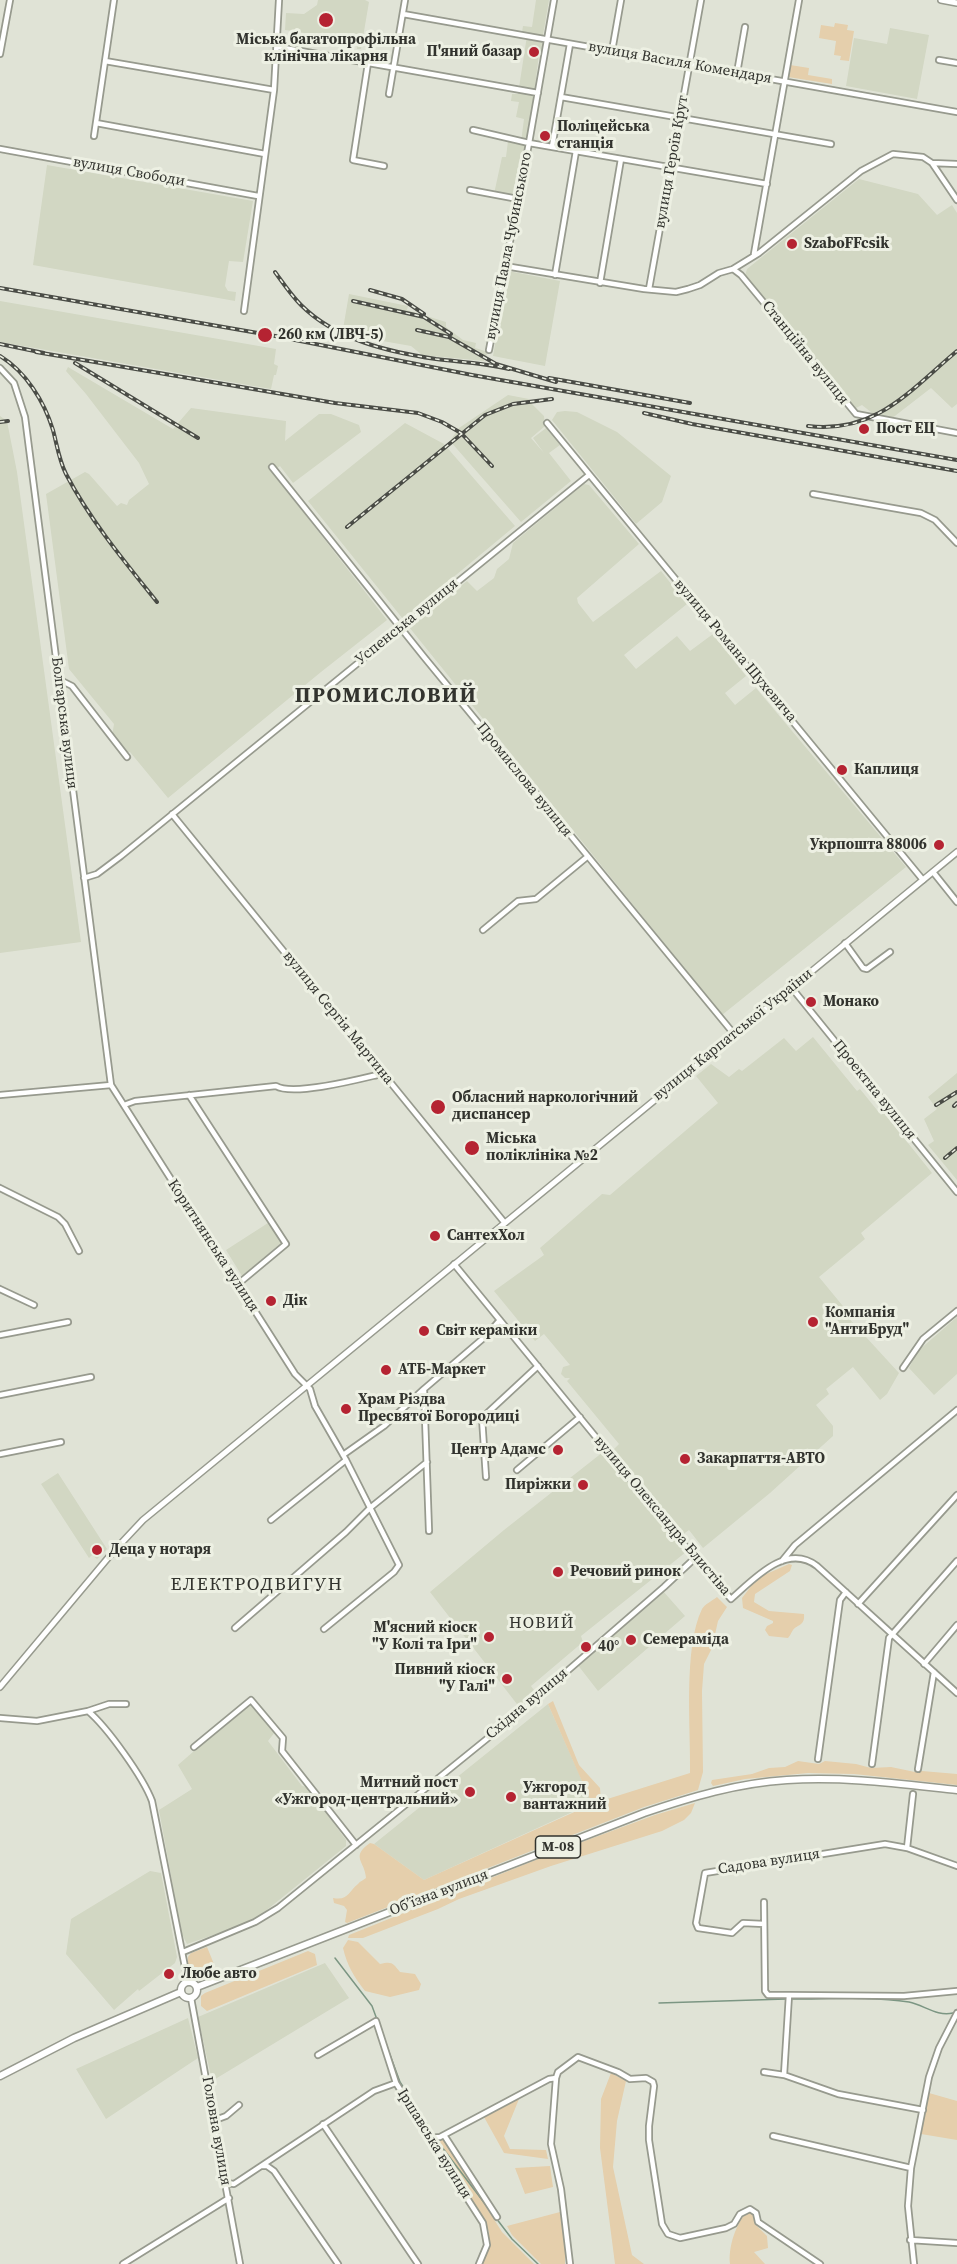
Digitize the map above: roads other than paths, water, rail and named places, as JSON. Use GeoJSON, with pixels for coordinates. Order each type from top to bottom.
{"type":"FeatureCollection","features":[{"type":"Feature","properties":{"kind":"highway","name":"Обʼїзна вулиця"},"geometry":{"type":"LineString","coordinates":[[197,1988],[621,1822],[714,1792],[763,1783],[808,1779],[859,1780],[957,1790]]}},
{"type":"Feature","properties":{"kind":"highway"},"geometry":{"type":"LineString","coordinates":[[188,1982],[194,1983],[197,1988],[197,1993],[192,1998],[184,1996],[181,1992],[183,1984],[188,1982]]}},
{"type":"Feature","properties":{"kind":"highway"},"geometry":{"type":"LineString","coordinates":[[0,2076],[74,2038],[181,1992]]}},
{"type":"Feature","properties":{"kind":"main road"},"geometry":{"type":"LineString","coordinates":[[941,0],[957,3]]}},
{"type":"Feature","properties":{"kind":"main road","name":"вулиця Карпатської України"},"geometry":{"type":"LineString","coordinates":[[0,1687],[142,1520],[957,852]]}},
{"type":"Feature","properties":{"kind":"street"},"geometry":{"type":"LineString","coordinates":[[0,54],[10,0]]}},
{"type":"Feature","properties":{"kind":"street"},"geometry":{"type":"LineString","coordinates":[[94,136],[114,0]]}},
{"type":"Feature","properties":{"kind":"street"},"geometry":{"type":"LineString","coordinates":[[244,310],[274,90],[279,0]]}},
{"type":"Feature","properties":{"kind":"street"},"geometry":{"type":"LineString","coordinates":[[389,94],[405,0]]}},
{"type":"Feature","properties":{"kind":"street","name":"вулиця Павла Чубинського"},"geometry":{"type":"LineString","coordinates":[[489,350],[554,0]]}},
{"type":"Feature","properties":{"kind":"street"},"geometry":{"type":"LineString","coordinates":[[612,51],[621,0]]}},
{"type":"Feature","properties":{"kind":"street","name":"вулиця Героїв Крут"},"geometry":{"type":"LineString","coordinates":[[649,289],[701,0]]}},
{"type":"Feature","properties":{"kind":"street"},"geometry":{"type":"LineString","coordinates":[[754,254],[799,0]]}},
{"type":"Feature","properties":{"kind":"street","name":"вулиця Василя Комендаря"},"geometry":{"type":"LineString","coordinates":[[402,14],[957,112]]}},
{"type":"Feature","properties":{"kind":"street"},"geometry":{"type":"LineString","coordinates":[[737,73],[745,27]]}},
{"type":"Feature","properties":{"kind":"street","name":"вулиця Павла Чубинського"},"geometry":{"type":"LineString","coordinates":[[552,147],[570,44]]}},
{"type":"Feature","properties":{"kind":"street"},"geometry":{"type":"LineString","coordinates":[[278,47],[538,93]]}},
{"type":"Feature","properties":{"kind":"street"},"geometry":{"type":"LineString","coordinates":[[939,60],[957,63]]}},
{"type":"Feature","properties":{"kind":"street"},"geometry":{"type":"LineString","coordinates":[[105,61],[274,90]]}},
{"type":"Feature","properties":{"kind":"street"},"geometry":{"type":"LineString","coordinates":[[368,63],[353,160],[384,166]]}},
{"type":"Feature","properties":{"kind":"street"},"geometry":{"type":"LineString","coordinates":[[561,97],[831,144]]}},
{"type":"Feature","properties":{"kind":"street"},"geometry":{"type":"LineString","coordinates":[[96,123],[265,154]]}},
{"type":"Feature","properties":{"kind":"street"},"geometry":{"type":"LineString","coordinates":[[473,130],[552,147],[767,184]]}},
{"type":"Feature","properties":{"kind":"street","name":"вулиця Свободи"},"geometry":{"type":"LineString","coordinates":[[0,149],[258,196]]}},
{"type":"Feature","properties":{"kind":"street"},"geometry":{"type":"LineString","coordinates":[[555,275],[576,151]]}},
{"type":"Feature","properties":{"kind":"street"},"geometry":{"type":"LineString","coordinates":[[505,266],[600,283],[675,292],[688,289],[707,282],[719,273],[733,269],[759,253],[861,171],[887,156],[923,157],[932,163],[957,201]]}},
{"type":"Feature","properties":{"kind":"street"},"geometry":{"type":"LineString","coordinates":[[600,283],[621,159]]}},
{"type":"Feature","properties":{"kind":"street"},"geometry":{"type":"LineString","coordinates":[[932,163],[957,164]]}},
{"type":"Feature","properties":{"kind":"street"},"geometry":{"type":"LineString","coordinates":[[470,190],[518,199]]}},
{"type":"Feature","properties":{"kind":"street","name":"Станційна вулиця"},"geometry":{"type":"LineString","coordinates":[[733,269],[741,275],[856,414],[957,433]]}},
{"type":"Feature","properties":{"kind":"street","name":"Болгарська вулиця"},"geometry":{"type":"LineString","coordinates":[[0,368],[14,383],[25,417],[111,1085]]}},
{"type":"Feature","properties":{"kind":"street","name":"вулиця Романа Шухевича"},"geometry":{"type":"LineString","coordinates":[[547,423],[923,880]]}},
{"type":"Feature","properties":{"kind":"street","name":"Промислова вулиця"},"geometry":{"type":"LineString","coordinates":[[272,467],[587,857],[734,1034]]}},
{"type":"Feature","properties":{"kind":"street","name":"Успенська вулиця"},"geometry":{"type":"LineString","coordinates":[[84,878],[97,874],[172,814],[589,474]]}},
{"type":"Feature","properties":{"kind":"street"},"geometry":{"type":"LineString","coordinates":[[813,494],[921,513],[935,520],[957,543]]}},
{"type":"Feature","properties":{"kind":"street"},"geometry":{"type":"LineString","coordinates":[[58,679],[72,686],[127,757]]}},
{"type":"Feature","properties":{"kind":"street","name":"вулиця Сергія Мартина"},"geometry":{"type":"LineString","coordinates":[[172,814],[504,1222]]}},
{"type":"Feature","properties":{"kind":"street"},"geometry":{"type":"LineString","coordinates":[[483,930],[518,901],[536,899],[587,857]]}},
{"type":"Feature","properties":{"kind":"street"},"geometry":{"type":"LineString","coordinates":[[933,872],[957,902]]}},
{"type":"Feature","properties":{"kind":"street"},"geometry":{"type":"LineString","coordinates":[[845,943],[863,968],[867,969],[890,952]]}},
{"type":"Feature","properties":{"kind":"street","name":"Проектна вулиця"},"geometry":{"type":"LineString","coordinates":[[791,987],[957,1192]]}},
{"type":"Feature","properties":{"kind":"street"},"geometry":{"type":"LineString","coordinates":[[124,1105],[135,1101],[276,1086],[283,1090],[318,1086],[375,1076],[382,1071]]}},
{"type":"Feature","properties":{"kind":"street"},"geometry":{"type":"LineString","coordinates":[[0,1095],[111,1085]]}},
{"type":"Feature","properties":{"kind":"street","name":"Коритнянська вулиця"},"geometry":{"type":"LineString","coordinates":[[111,1085],[297,1377],[310,1389],[315,1406],[399,1565],[394,1572],[324,1629]]}},
{"type":"Feature","properties":{"kind":"street"},"geometry":{"type":"LineString","coordinates":[[189,1095],[286,1244],[238,1284]]}},
{"type":"Feature","properties":{"kind":"street"},"geometry":{"type":"LineString","coordinates":[[0,1188],[58,1216],[80,1251]]}},
{"type":"Feature","properties":{"kind":"street","name":"вулиця Олександра Блистіва"},"geometry":{"type":"LineString","coordinates":[[454,1264],[730,1599],[766,1569],[782,1561]]}},
{"type":"Feature","properties":{"kind":"street"},"geometry":{"type":"LineString","coordinates":[[0,1289],[34,1305]]}},
{"type":"Feature","properties":{"kind":"street"},"geometry":{"type":"LineString","coordinates":[[903,1368],[928,1334],[957,1311]]}},
{"type":"Feature","properties":{"kind":"street"},"geometry":{"type":"LineString","coordinates":[[271,1520],[384,1426],[486,1336],[500,1320]]}},
{"type":"Feature","properties":{"kind":"street"},"geometry":{"type":"LineString","coordinates":[[0,1335],[68,1322]]}},
{"type":"Feature","properties":{"kind":"street"},"geometry":{"type":"LineString","coordinates":[[486,1477],[482,1418],[538,1366]]}},
{"type":"Feature","properties":{"kind":"street"},"geometry":{"type":"LineString","coordinates":[[0,1395],[91,1377]]}},
{"type":"Feature","properties":{"kind":"street"},"geometry":{"type":"LineString","coordinates":[[424,1389],[429,1531]]}},
{"type":"Feature","properties":{"kind":"street"},"geometry":{"type":"LineString","coordinates":[[782,1561],[795,1545],[957,1410]]}},
{"type":"Feature","properties":{"kind":"street"},"geometry":{"type":"LineString","coordinates":[[517,1470],[580,1418]]}},
{"type":"Feature","properties":{"kind":"street"},"geometry":{"type":"LineString","coordinates":[[0,1454],[61,1442]]}},
{"type":"Feature","properties":{"kind":"street"},"geometry":{"type":"LineString","coordinates":[[235,1628],[346,1532],[370,1508],[427,1462]]}},
{"type":"Feature","properties":{"kind":"street"},"geometry":{"type":"LineString","coordinates":[[858,1604],[957,1495]]}},
{"type":"Feature","properties":{"kind":"street","name":"Східна вулиця"},"geometry":{"type":"LineString","coordinates":[[183,1952],[255,1922],[278,1908],[520,1712],[664,1587],[694,1558]]}},
{"type":"Feature","properties":{"kind":"street"},"geometry":{"type":"LineString","coordinates":[[782,1561],[801,1558],[808,1560],[957,1693]]}},
{"type":"Feature","properties":{"kind":"street"},"geometry":{"type":"LineString","coordinates":[[872,1764],[891,1634],[957,1561]]}},
{"type":"Feature","properties":{"kind":"street"},"geometry":{"type":"LineString","coordinates":[[818,1759],[840,1600],[846,1592]]}},
{"type":"Feature","properties":{"kind":"street"},"geometry":{"type":"LineString","coordinates":[[924,1664],[957,1625]]}},
{"type":"Feature","properties":{"kind":"street"},"geometry":{"type":"LineString","coordinates":[[918,1769],[934,1672]]}},
{"type":"Feature","properties":{"kind":"street"},"geometry":{"type":"LineString","coordinates":[[194,1747],[251,1700],[282,1738],[282,1751],[356,1845]]}},
{"type":"Feature","properties":{"kind":"street"},"geometry":{"type":"LineString","coordinates":[[0,1718],[37,1721],[88,1711],[109,1704],[126,1704]]}},
{"type":"Feature","properties":{"kind":"street"},"geometry":{"type":"LineString","coordinates":[[88,1711],[134,1769],[147,1790],[154,1810],[188,1982]]}},
{"type":"Feature","properties":{"kind":"street"},"geometry":{"type":"LineString","coordinates":[[907,1848],[913,1794]]}},
{"type":"Feature","properties":{"kind":"street","name":"Садова вулиця"},"geometry":{"type":"LineString","coordinates":[[764,1924],[743,1923],[732,1933],[698,1928],[696,1923],[705,1873],[881,1845],[907,1848],[957,1866]]}},
{"type":"Feature","properties":{"kind":"street"},"geometry":{"type":"LineString","coordinates":[[764,1902],[765,1991],[768,1995],[904,1996],[957,1991]]}},
{"type":"Feature","properties":{"kind":"street"},"geometry":{"type":"LineString","coordinates":[[784,2075],[789,1995]]}},
{"type":"Feature","properties":{"kind":"street","name":"Головна вулиця"},"geometry":{"type":"LineString","coordinates":[[192,1998],[240,2264]]}},
{"type":"Feature","properties":{"kind":"street"},"geometry":{"type":"LineString","coordinates":[[914,2264],[910,2240],[908,2193],[911,2168],[929,2077],[935,2057],[957,2013]]}},
{"type":"Feature","properties":{"kind":"street","name":"Іршавська вулиця"},"geometry":{"type":"LineString","coordinates":[[318,2055],[376,2021],[396,2083],[483,2223],[487,2245],[479,2264]]}},
{"type":"Feature","properties":{"kind":"street"},"geometry":{"type":"LineString","coordinates":[[570,2264],[561,2189],[551,2144],[556,2078],[558,2072],[578,2057],[630,2079],[651,2080],[654,2086],[649,2139],[664,2230],[668,2234],[677,2238],[730,2226],[735,2223],[740,2214],[753,2210],[758,2222],[820,2264]]}},
{"type":"Feature","properties":{"kind":"street"},"geometry":{"type":"LineString","coordinates":[[764,2072],[784,2075],[838,2094],[923,2110]]}},
{"type":"Feature","properties":{"kind":"street"},"geometry":{"type":"LineString","coordinates":[[430,2138],[435,2139],[444,2135],[549,2079],[556,2078]]}},
{"type":"Feature","properties":{"kind":"street"},"geometry":{"type":"LineString","coordinates":[[226,2182],[234,2184],[374,2091],[396,2083]]}},
{"type":"Feature","properties":{"kind":"street"},"geometry":{"type":"LineString","coordinates":[[215,2120],[226,2116],[239,2105]]}},
{"type":"Feature","properties":{"kind":"street"},"geometry":{"type":"LineString","coordinates":[[323,2124],[418,2264]]}},
{"type":"Feature","properties":{"kind":"street"},"geometry":{"type":"LineString","coordinates":[[444,2135],[497,2217]]}},
{"type":"Feature","properties":{"kind":"street"},"geometry":{"type":"LineString","coordinates":[[773,2136],[911,2168]]}},
{"type":"Feature","properties":{"kind":"street"},"geometry":{"type":"LineString","coordinates":[[262,2166],[267,2166],[274,2171],[338,2264]]}},
{"type":"Feature","properties":{"kind":"street"},"geometry":{"type":"LineString","coordinates":[[123,2264],[229,2198]]}},
{"type":"Feature","properties":{"kind":"street"},"geometry":{"type":"LineString","coordinates":[[910,2240],[957,2243]]}},
{"type":"Feature","properties":{"kind":"waterway"},"geometry":{"type":"LineString","coordinates":[[335,1958],[372,2006],[400,2082],[434,2135]]}},
{"type":"Feature","properties":{"kind":"waterway"},"geometry":{"type":"LineString","coordinates":[[659,2003],[786,1999]]}},
{"type":"Feature","properties":{"kind":"waterway"},"geometry":{"type":"LineString","coordinates":[[792,1999],[895,2000],[915,2003],[941,2013],[953,2013]]}},
{"type":"Feature","properties":{"kind":"waterway"},"geometry":{"type":"LineString","coordinates":[[438,2142],[489,2209]]}},
{"type":"Feature","properties":{"kind":"waterway"},"geometry":{"type":"LineString","coordinates":[[496,2218],[512,2239],[538,2264]]}},
{"type":"Feature","properties":{"kind":"railway"},"geometry":{"type":"LineString","coordinates":[[275,272],[301,305],[315,317],[347,336],[400,353],[509,369]]}},
{"type":"Feature","properties":{"kind":"railway"},"geometry":{"type":"LineString","coordinates":[[0,288],[275,336],[472,375],[957,460]]}},
{"type":"Feature","properties":{"kind":"railway"},"geometry":{"type":"LineString","coordinates":[[370,290],[402,299],[424,314]]}},
{"type":"Feature","properties":{"kind":"railway"},"geometry":{"type":"LineString","coordinates":[[353,301],[424,317],[451,334]]}},
{"type":"Feature","properties":{"kind":"railway"},"geometry":{"type":"LineString","coordinates":[[417,330],[449,337],[496,364],[556,382]]}},
{"type":"Feature","properties":{"kind":"railway"},"geometry":{"type":"LineString","coordinates":[[0,344],[44,353]]}},
{"type":"Feature","properties":{"kind":"railway"},"geometry":{"type":"LineString","coordinates":[[808,426],[832,427],[872,416],[907,394],[957,351]]}},
{"type":"Feature","properties":{"kind":"railway"},"geometry":{"type":"LineString","coordinates":[[36,352],[335,403],[418,413],[442,422],[461,433],[492,466]]}},
{"type":"Feature","properties":{"kind":"railway"},"geometry":{"type":"LineString","coordinates":[[0,356],[18,370],[33,388],[49,419],[62,463],[75,491],[108,540],[157,602]]}},
{"type":"Feature","properties":{"kind":"railway"},"geometry":{"type":"LineString","coordinates":[[75,363],[198,438]]}},
{"type":"Feature","properties":{"kind":"railway"},"geometry":{"type":"LineString","coordinates":[[549,378],[690,403]]}},
{"type":"Feature","properties":{"kind":"railway"},"geometry":{"type":"LineString","coordinates":[[347,527],[485,415],[513,404],[552,399]]}},
{"type":"Feature","properties":{"kind":"railway"},"geometry":{"type":"LineString","coordinates":[[644,413],[692,424],[957,471]]}},
{"type":"Feature","properties":{"kind":"railway"},"geometry":{"type":"LineString","coordinates":[[0,422],[8,421]]}},
{"type":"Feature","properties":{"kind":"railway"},"geometry":{"type":"LineString","coordinates":[[936,1105],[957,1092]]}},
{"type":"Feature","properties":{"kind":"railway"},"geometry":{"type":"LineString","coordinates":[[954,1106],[957,1103]]}},
{"type":"Feature","properties":{"kind":"railway"},"geometry":{"type":"LineString","coordinates":[[945,1158],[957,1148]]}},
{"type":"Feature","properties":{"kind":"place","name":"Міська багатопрофільна клінічна лікарня"},"geometry":{"type":"Point","coordinates":[326,20]}},
{"type":"Feature","properties":{"kind":"place","name":"П'яний базар"},"geometry":{"type":"Point","coordinates":[534,52]}},
{"type":"Feature","properties":{"kind":"place","name":"Поліцейська станція"},"geometry":{"type":"Point","coordinates":[545,136]}},
{"type":"Feature","properties":{"kind":"place","name":"SzaboFFcsik"},"geometry":{"type":"Point","coordinates":[792,244]}},
{"type":"Feature","properties":{"kind":"place","name":"260 км (ЛВЧ-5)"},"geometry":{"type":"Point","coordinates":[265,335]}},
{"type":"Feature","properties":{"kind":"place","name":"Пост ЕЦ"},"geometry":{"type":"Point","coordinates":[864,429]}},
{"type":"Feature","properties":{"kind":"place","name":"Каплиця"},"geometry":{"type":"Point","coordinates":[842,770]}},
{"type":"Feature","properties":{"kind":"place","name":"Укрпошта 88006"},"geometry":{"type":"Point","coordinates":[939,845]}},
{"type":"Feature","properties":{"kind":"place","name":"Монако"},"geometry":{"type":"Point","coordinates":[811,1002]}},
{"type":"Feature","properties":{"kind":"place","name":"Обласний наркологічний диспансер"},"geometry":{"type":"Point","coordinates":[438,1107]}},
{"type":"Feature","properties":{"kind":"place","name":"Міська поліклініка №2"},"geometry":{"type":"Point","coordinates":[472,1148]}},
{"type":"Feature","properties":{"kind":"place","name":"СантехХол"},"geometry":{"type":"Point","coordinates":[435,1236]}},
{"type":"Feature","properties":{"kind":"place","name":"Дік"},"geometry":{"type":"Point","coordinates":[271,1301]}},
{"type":"Feature","properties":{"kind":"place","name":"Компанія \"АнтиБруд\""},"geometry":{"type":"Point","coordinates":[813,1322]}},
{"type":"Feature","properties":{"kind":"place","name":"Світ кераміки"},"geometry":{"type":"Point","coordinates":[424,1331]}},
{"type":"Feature","properties":{"kind":"place","name":"АТБ-Маркет"},"geometry":{"type":"Point","coordinates":[386,1370]}},
{"type":"Feature","properties":{"kind":"place","name":"Храм Різдва Пресвятої Богородиці"},"geometry":{"type":"Point","coordinates":[346,1409]}},
{"type":"Feature","properties":{"kind":"place","name":"Центр Адамс"},"geometry":{"type":"Point","coordinates":[558,1450]}},
{"type":"Feature","properties":{"kind":"place","name":"Закарпаття-АВТО"},"geometry":{"type":"Point","coordinates":[685,1459]}},
{"type":"Feature","properties":{"kind":"place","name":"Пиріжки"},"geometry":{"type":"Point","coordinates":[583,1485]}},
{"type":"Feature","properties":{"kind":"place","name":"Деца у нотаря"},"geometry":{"type":"Point","coordinates":[97,1550]}},
{"type":"Feature","properties":{"kind":"place","name":"Речовий ринок"},"geometry":{"type":"Point","coordinates":[558,1572]}},
{"type":"Feature","properties":{"kind":"place","name":"М'ясний кіоск \"У Колі та Іри\""},"geometry":{"type":"Point","coordinates":[489,1637]}},
{"type":"Feature","properties":{"kind":"place","name":"Семераміда"},"geometry":{"type":"Point","coordinates":[631,1640]}},
{"type":"Feature","properties":{"kind":"place","name":"40°"},"geometry":{"type":"Point","coordinates":[586,1647]}},
{"type":"Feature","properties":{"kind":"place","name":"Пивний кіоск \"У Галі\""},"geometry":{"type":"Point","coordinates":[507,1679]}},
{"type":"Feature","properties":{"kind":"place","name":"Митний пост «Ужгород-центральний»"},"geometry":{"type":"Point","coordinates":[470,1792]}},
{"type":"Feature","properties":{"kind":"place","name":"Ужгород вантажний"},"geometry":{"type":"Point","coordinates":[511,1797]}},
{"type":"Feature","properties":{"kind":"place","name":"Любе авто"},"geometry":{"type":"Point","coordinates":[169,1974]}},
{"type":"Feature","properties":{"kind":"district","name":"ПРОМИСЛОВИЙ"},"geometry":{"type":"Point","coordinates":[386,697]}},
{"type":"Feature","properties":{"kind":"district","name":"ЕЛЕКТРОДВИГУН"},"geometry":{"type":"Point","coordinates":[257,1585]}},
{"type":"Feature","properties":{"kind":"district","name":"НОВИЙ"},"geometry":{"type":"Point","coordinates":[542,1624]}}]}
